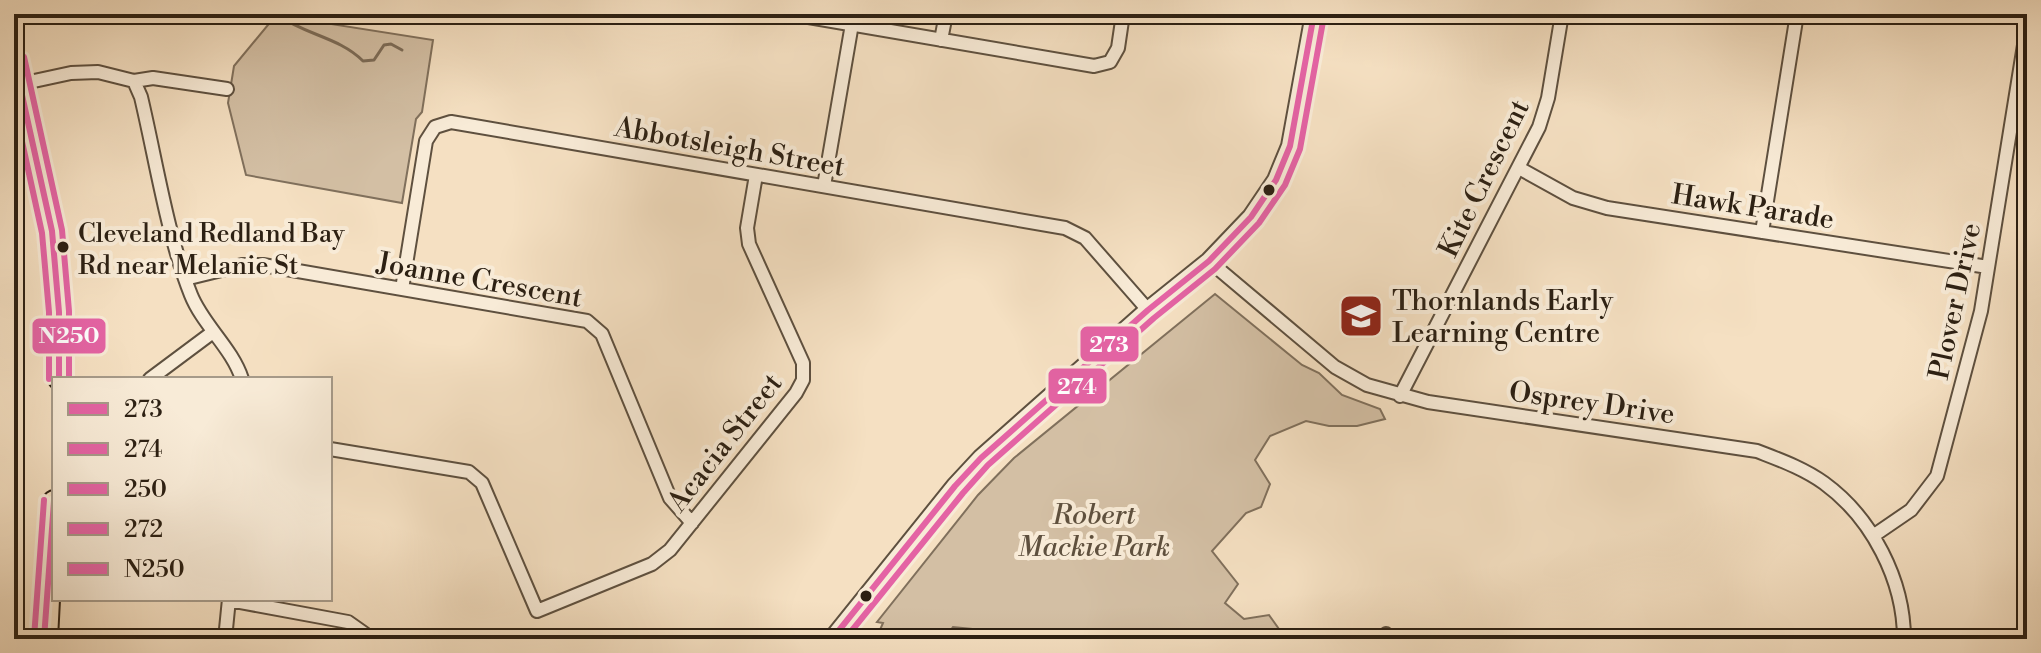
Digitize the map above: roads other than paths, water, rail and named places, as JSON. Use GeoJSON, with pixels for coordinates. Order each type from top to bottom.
{"type":"FeatureCollection","features":[{"type":"Feature","properties":{"kind":"highway"},"geometry":{"type":"LineString","coordinates":[[14,59],[52,231],[59,312],[59,377]]}},
{"type":"Feature","properties":{"kind":"highway"},"geometry":{"type":"LineString","coordinates":[[46,633],[52,534]]}},
{"type":"Feature","properties":{"kind":"street"},"geometry":{"type":"LineString","coordinates":[[791,14],[1094,66],[1110,62],[1118,48],[1123,14]]}},
{"type":"Feature","properties":{"kind":"street"},"geometry":{"type":"LineString","coordinates":[[941,40],[946,14]]}},
{"type":"Feature","properties":{"kind":"street"},"geometry":{"type":"LineString","coordinates":[[832,639],[981,458],[1148,310],[1209,261],[1251,217],[1280,171],[1295,128],[1314,14]]}},
{"type":"Feature","properties":{"kind":"street","name":"Kite Crescent"},"geometry":{"type":"LineString","coordinates":[[1400,396],[1539,127],[1548,98],[1562,14]]}},
{"type":"Feature","properties":{"kind":"street"},"geometry":{"type":"LineString","coordinates":[[1762,232],[1797,14]]}},
{"type":"Feature","properties":{"kind":"street"},"geometry":{"type":"LineString","coordinates":[[824,186],[852,24]]}},
{"type":"Feature","properties":{"kind":"street","name":"Plover Drive"},"geometry":{"type":"LineString","coordinates":[[1873,536],[1911,510],[1937,476],[1981,311],[2024,45]]}},
{"type":"Feature","properties":{"kind":"street"},"geometry":{"type":"LineString","coordinates":[[20,84],[71,73],[98,72],[134,81],[153,78],[227,89]]}},
{"type":"Feature","properties":{"kind":"street"},"geometry":{"type":"LineString","coordinates":[[134,81],[141,97],[185,279],[197,306],[233,358],[241,377]]}},
{"type":"Feature","properties":{"kind":"street","name":"Abbotsleigh Street"},"geometry":{"type":"LineString","coordinates":[[402,289],[426,141],[435,127],[451,122],[1075,231],[1085,238],[1148,310]]}},
{"type":"Feature","properties":{"kind":"street","name":"Hawk Parade"},"geometry":{"type":"LineString","coordinates":[[1519,168],[1573,198],[1607,208],[1988,267]]}},
{"type":"Feature","properties":{"kind":"street","name":"Acacia Street"},"geometry":{"type":"LineString","coordinates":[[332,449],[469,472],[482,483],[537,611],[652,564],[670,550],[796,393],[803,380],[803,363],[749,244],[747,228],[756,175]]}},
{"type":"Feature","properties":{"kind":"street","name":"Osprey Drive"},"geometry":{"type":"LineString","coordinates":[[1209,261],[1335,367],[1367,385],[1400,396],[1757,451],[1793,465],[1825,484],[1873,536],[1898,593],[1904,639]]}},
{"type":"Feature","properties":{"kind":"street","name":"Joanne Crescent"},"geometry":{"type":"LineString","coordinates":[[185,279],[242,265],[263,265],[587,321],[602,334],[670,498],[692,523]]}},
{"type":"Feature","properties":{"kind":"street"},"geometry":{"type":"LineString","coordinates":[[153,377],[213,332]]}},
{"type":"Feature","properties":{"kind":"street"},"geometry":{"type":"LineString","coordinates":[[225,639],[229,601]]}},
{"type":"Feature","properties":{"kind":"street"},"geometry":{"type":"LineString","coordinates":[[234,601],[348,622],[367,639]]}},
{"type":"Feature","properties":{"kind":"waterway"},"geometry":{"type":"LineString","coordinates":[[278,15],[343,46],[363,61],[374,60],[384,45],[391,44],[402,50]]}},
{"type":"Feature","properties":{"kind":"place","name":"Cleveland Redland Bay Rd near Melanie St"},"geometry":{"type":"Point","coordinates":[63,247]}},
{"type":"Feature","properties":{"kind":"place","name":"Thornlands Early Learning Centre"},"geometry":{"type":"Point","coordinates":[1361,316]}},
{"type":"Feature","properties":{"kind":"park label","name":"Robert Mackie Park"},"geometry":{"type":"Point","coordinates":[1094,530]}}]}
